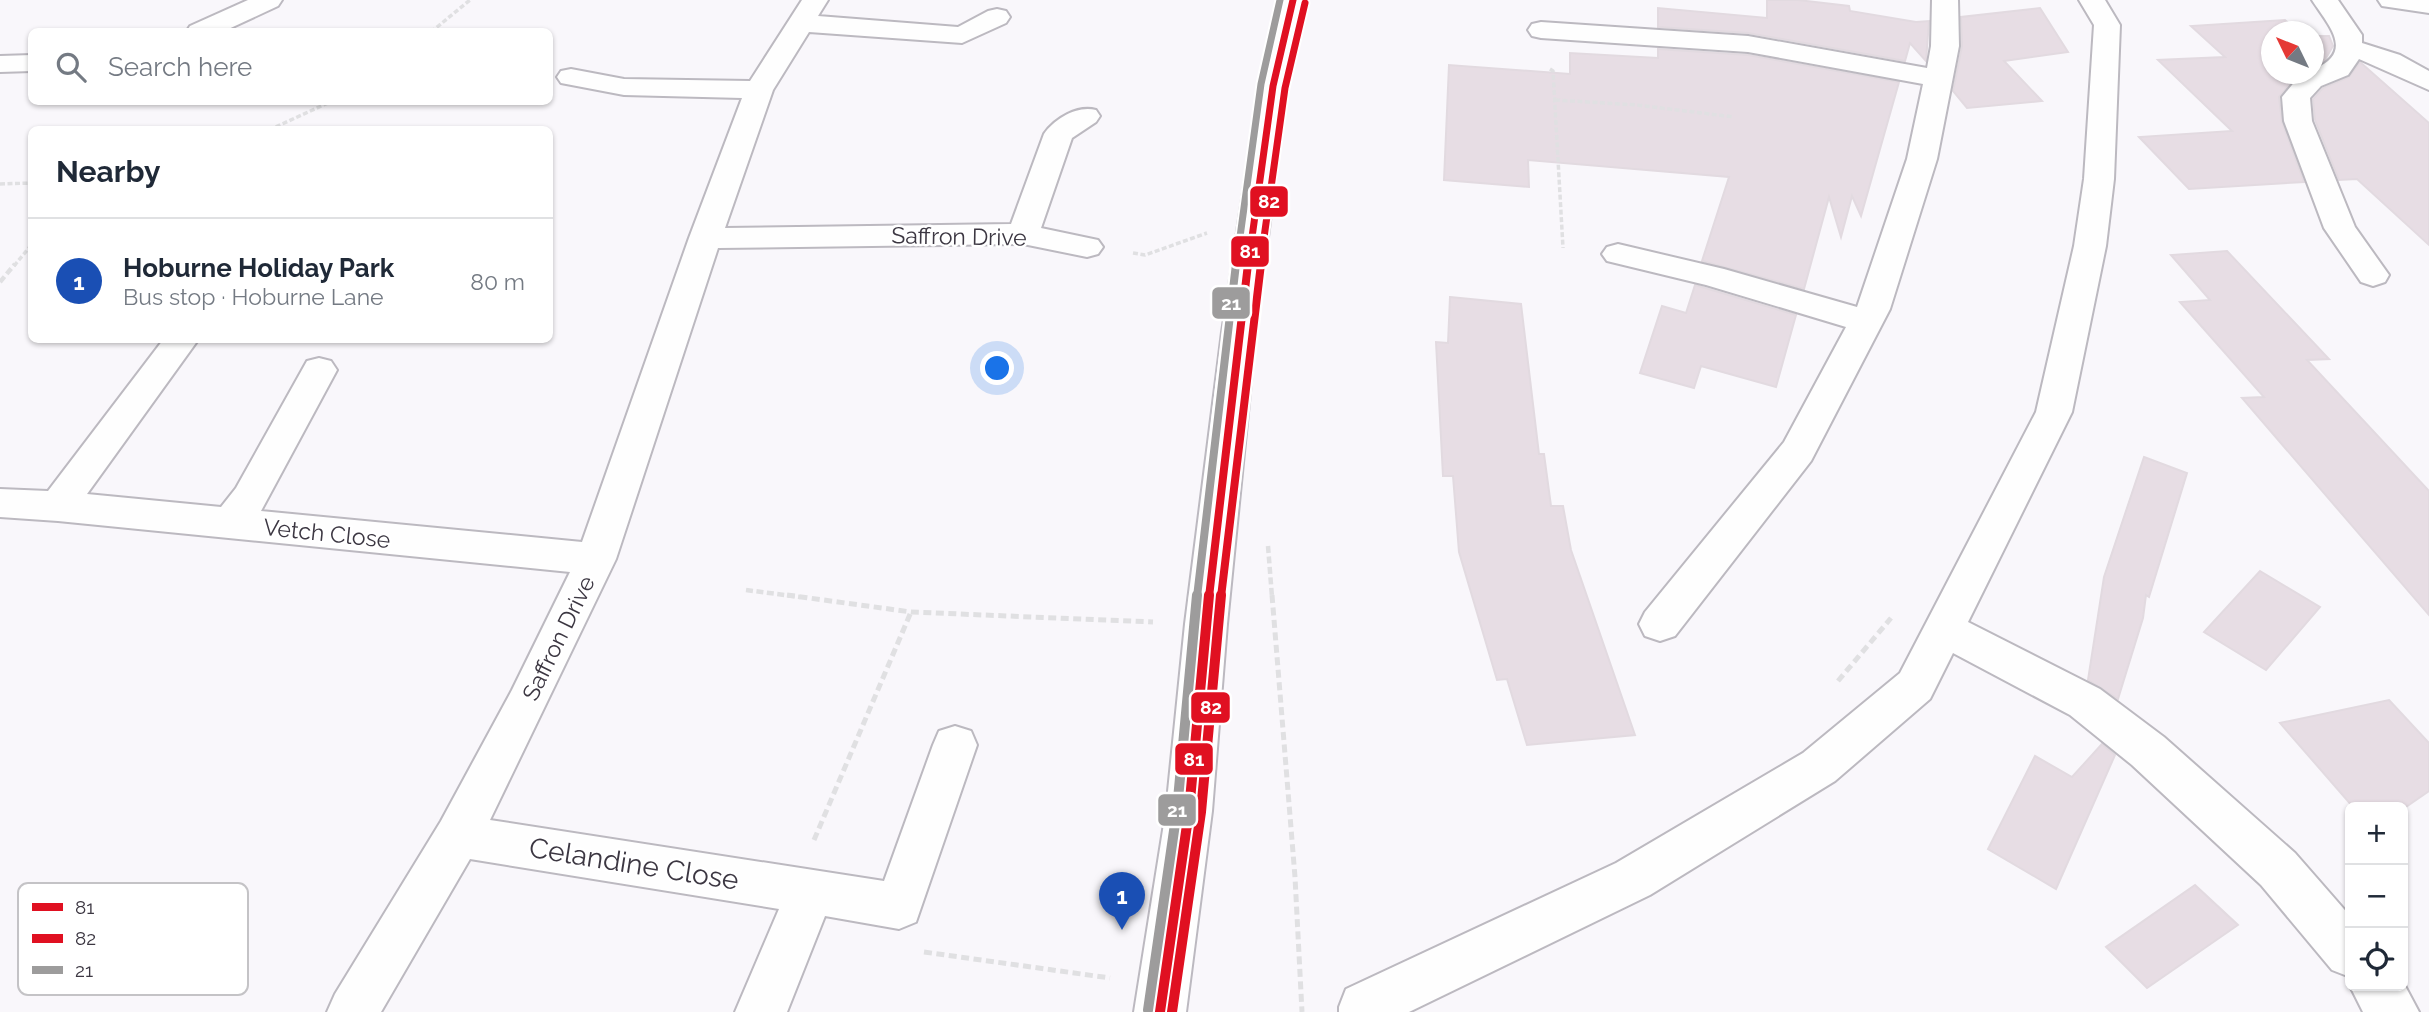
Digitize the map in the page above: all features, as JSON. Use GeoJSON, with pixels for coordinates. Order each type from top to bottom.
{"type":"FeatureCollection","features":[{"type":"Feature","properties":{"kind":"street"},"geometry":{"type":"LineString","coordinates":[[208,28],[269,0]]}},
{"type":"Feature","properties":{"kind":"street"},"geometry":{"type":"LineString","coordinates":[[1161,998],[1189,811],[1206,624],[1239,332],[1255,233],[1273,86],[1293,0]]}},
{"type":"Feature","properties":{"kind":"street"},"geometry":{"type":"LineString","coordinates":[[1660,624],[1798,451],[1867,322],[1922,159],[1945,46],[1945,0]]}},
{"type":"Feature","properties":{"kind":"street"},"geometry":{"type":"LineString","coordinates":[[1364,1009],[1633,880],[1819,767],[1915,686],[2054,412],[2090,246],[2099,179],[2107,25],[2092,0]]}},
{"type":"Feature","properties":{"kind":"street"},"geometry":{"type":"LineString","coordinates":[[2325,0],[2349,35],[2349,54],[2338,69],[2311,80],[2296,97],[2298,121],[2340,228],[2373,275]]}},
{"type":"Feature","properties":{"kind":"street"},"geometry":{"type":"LineString","coordinates":[[2391,0],[2429,5]]}},
{"type":"Feature","properties":{"kind":"street"},"geometry":{"type":"LineString","coordinates":[[808,12],[962,35],[998,17]]}},
{"type":"Feature","properties":{"kind":"street","name":"Saffron Drive"},"geometry":{"type":"LineString","coordinates":[[353,1012],[458,836],[527,703],[596,559],[705,237],[759,90],[808,12]]}},
{"type":"Feature","properties":{"kind":"street"},"geometry":{"type":"LineString","coordinates":[[1541,30],[1748,44],[1938,78]]}},
{"type":"Feature","properties":{"kind":"street"},"geometry":{"type":"LineString","coordinates":[[2349,47],[2389,61],[2429,82]]}},
{"type":"Feature","properties":{"kind":"street"},"geometry":{"type":"LineString","coordinates":[[0,64],[28,62]]}},
{"type":"Feature","properties":{"kind":"street"},"geometry":{"type":"LineString","coordinates":[[571,77],[624,87],[759,90]]}},
{"type":"Feature","properties":{"kind":"street"},"geometry":{"type":"LineString","coordinates":[[1023,234],[1059,134],[1086,116]]}},
{"type":"Feature","properties":{"kind":"street","name":"Saffron Drive"},"geometry":{"type":"LineString","coordinates":[[705,237],[1023,234],[1087,247]]}},
{"type":"Feature","properties":{"kind":"street"},"geometry":{"type":"LineString","coordinates":[[1618,254],[1712,276],[1867,322]]}},
{"type":"Feature","properties":{"kind":"street"},"geometry":{"type":"LineString","coordinates":[[58,506],[179,343]]}},
{"type":"Feature","properties":{"kind":"street"},"geometry":{"type":"LineString","coordinates":[[230,523],[250,498],[319,370]]}},
{"type":"Feature","properties":{"kind":"street","name":"Vetch Close"},"geometry":{"type":"LineString","coordinates":[[0,503],[58,506],[596,559]]}},
{"type":"Feature","properties":{"kind":"street"},"geometry":{"type":"LineString","coordinates":[[1945,629],[2085,702],[2157,758],[2278,869],[2345,947]]}},
{"type":"Feature","properties":{"kind":"street","name":"Celandine Close"},"geometry":{"type":"LineString","coordinates":[[458,836],[899,906],[956,745]]}},
{"type":"Feature","properties":{"kind":"street"},"geometry":{"type":"LineString","coordinates":[[761,1012],[801,890]]}},
{"type":"Feature","properties":{"kind":"street"},"geometry":{"type":"LineString","coordinates":[[2378,991],[2393,1012]]}},
{"type":"Feature","properties":{"kind":"path"},"geometry":{"type":"LineString","coordinates":[[436,28],[470,0]]}},
{"type":"Feature","properties":{"kind":"path"},"geometry":{"type":"LineString","coordinates":[[1541,30],[1542,62],[1553,71],[1563,248]]}},
{"type":"Feature","properties":{"kind":"path"},"geometry":{"type":"LineString","coordinates":[[1555,100],[1637,105],[1734,117]]}},
{"type":"Feature","properties":{"kind":"path"},"geometry":{"type":"LineString","coordinates":[[278,126],[323,105]]}},
{"type":"Feature","properties":{"kind":"path"},"geometry":{"type":"LineString","coordinates":[[0,184],[28,183]]}},
{"type":"Feature","properties":{"kind":"path"},"geometry":{"type":"LineString","coordinates":[[1087,247],[1145,255],[1200,233],[1255,233]]}},
{"type":"Feature","properties":{"kind":"path"},"geometry":{"type":"LineString","coordinates":[[0,282],[28,249]]}},
{"type":"Feature","properties":{"kind":"path"},"geometry":{"type":"LineString","coordinates":[[1266,536],[1283,706],[1302,1012]]}},
{"type":"Feature","properties":{"kind":"path"},"geometry":{"type":"LineString","coordinates":[[746,590],[911,612],[1206,624]]}},
{"type":"Feature","properties":{"kind":"path"},"geometry":{"type":"LineString","coordinates":[[801,890],[831,804],[911,612]]}},
{"type":"Feature","properties":{"kind":"path"},"geometry":{"type":"LineString","coordinates":[[1835,684],[1893,615]]}},
{"type":"Feature","properties":{"kind":"path"},"geometry":{"type":"LineString","coordinates":[[916,951],[1161,998]]}},
{"type":"Feature","properties":{"kind":"building"},"geometry":{"type":"Polygon","coordinates":[[[1767,0],[1798,0],[1849,6],[1850,11],[1916,22],[1929,21],[1926,61],[1910,43],[1905,61],[1748,33],[1658,27],[1658,8],[1767,18],[1767,0]]]}},
{"type":"Feature","properties":{"kind":"building"},"geometry":{"type":"Polygon","coordinates":[[[2040,8],[2068,52],[2004,61],[2042,101],[1967,108],[1953,91],[1962,46],[1961,17],[2040,8]]]}},
{"type":"Feature","properties":{"kind":"building"},"geometry":{"type":"Polygon","coordinates":[[[2261,22],[2261,84],[2290,84],[2279,97],[2282,122],[2304,182],[2189,189],[2139,137],[2232,131],[2158,60],[2225,57],[2191,26],[2261,22]]]}},
{"type":"Feature","properties":{"kind":"building"},"geometry":{"type":"Polygon","coordinates":[[[2324,36],[2329,36],[2333,46],[2325,60],[2324,36]]]}},
{"type":"Feature","properties":{"kind":"building"},"geometry":{"type":"Polygon","coordinates":[[[1658,49],[1748,55],[1899,82],[1861,216],[1852,196],[1841,237],[1829,197],[1804,289],[1702,261],[1729,177],[1528,160],[1529,187],[1444,180],[1449,65],[1570,74],[1570,53],[1658,58],[1658,49]]]}},
{"type":"Feature","properties":{"kind":"building"},"geometry":{"type":"Polygon","coordinates":[[[2360,62],[2429,123],[2429,245],[2357,179],[2339,180],[2315,120],[2313,99],[2323,88],[2349,77],[2360,62]]]}},
{"type":"Feature","properties":{"kind":"building"},"geometry":{"type":"Polygon","coordinates":[[[2227,251],[2329,359],[2307,360],[2429,491],[2429,615],[2242,398],[2264,397],[2180,302],[2210,300],[2171,255],[2227,251]]]}},
{"type":"Feature","properties":{"kind":"building"},"geometry":{"type":"Polygon","coordinates":[[[1695,285],[1796,315],[1776,387],[1701,366],[1694,388],[1640,373],[1662,306],[1686,313],[1695,285]]]}},
{"type":"Feature","properties":{"kind":"building"},"geometry":{"type":"Polygon","coordinates":[[[1450,297],[1521,304],[1539,454],[1544,454],[1551,506],[1563,506],[1571,550],[1635,735],[1527,745],[1507,679],[1497,680],[1459,552],[1453,476],[1443,476],[1436,342],[1448,343],[1450,297]]]}},
{"type":"Feature","properties":{"kind":"building"},"geometry":{"type":"Polygon","coordinates":[[[2144,457],[2187,473],[2149,597],[2146,595],[2143,618],[2118,699],[2088,680],[2104,577],[2144,457]]]}},
{"type":"Feature","properties":{"kind":"building"},"geometry":{"type":"Polygon","coordinates":[[[2260,571],[2320,607],[2266,670],[2204,632],[2260,571]]]}},
{"type":"Feature","properties":{"kind":"building"},"geometry":{"type":"Polygon","coordinates":[[[2389,700],[2429,743],[2429,791],[2408,806],[2408,802],[2349,802],[2280,723],[2389,700]]]}},
{"type":"Feature","properties":{"kind":"building"},"geometry":{"type":"Polygon","coordinates":[[[2102,744],[2115,755],[2056,889],[1988,849],[2035,756],[2072,777],[2102,744]]]}},
{"type":"Feature","properties":{"kind":"building"},"geometry":{"type":"Polygon","coordinates":[[[2195,885],[2238,925],[2147,988],[2106,947],[2195,885]]]}},
{"type":"Feature","properties":{"kind":"transit line","name":"21"},"geometry":{"type":"LineString","coordinates":[[1148,1010],[1177,810],[1194,623],[1227,330],[1261,84],[1280,0]]}},
{"type":"Feature","properties":{"kind":"transit line","name":"81"},"geometry":{"type":"LineString","coordinates":[[1160,1012],[1189,811],[1206,624],[1239,332],[1273,86],[1293,0]]}},
{"type":"Feature","properties":{"kind":"transit line","name":"82"},"geometry":{"type":"LineString","coordinates":[[1172,1012],[1201,812],[1218,625],[1251,334],[1285,88],[1305,3]]}},
{"type":"Feature","properties":{"kind":"place","name":"Hoburne Holiday Park"},"geometry":{"type":"Point","coordinates":[1122,930]}}]}
